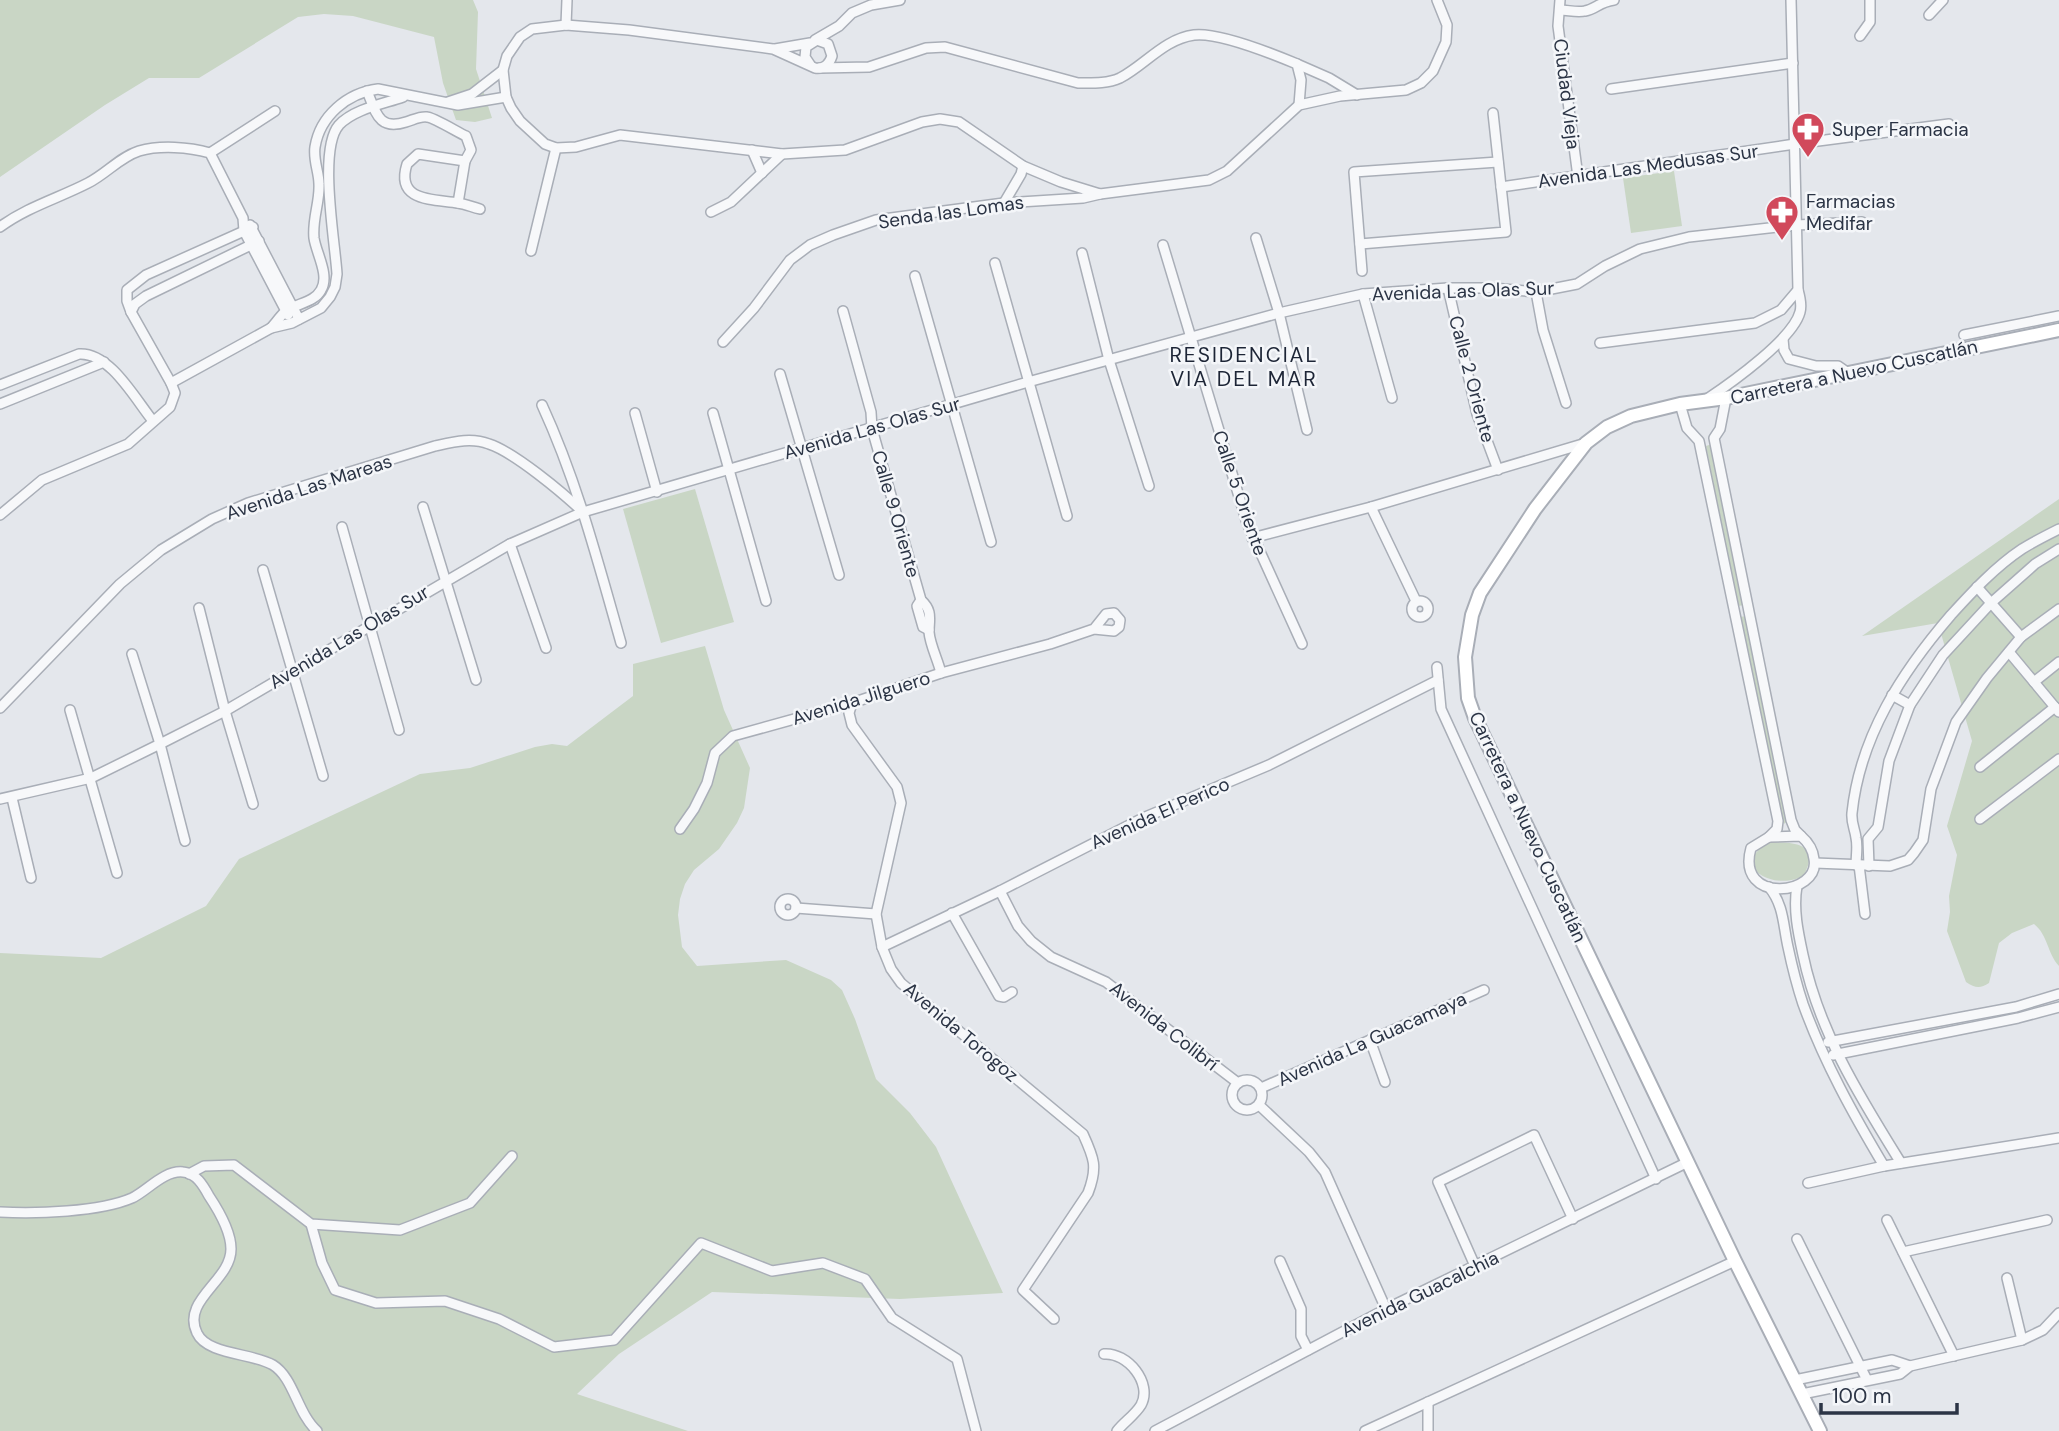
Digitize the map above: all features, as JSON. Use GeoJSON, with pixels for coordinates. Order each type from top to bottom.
{"type":"FeatureCollection","features":[{"type":"Feature","properties":{"kind":"street"},"geometry":{"type":"LineString","coordinates":[[566,25],[567,0]]}},
{"type":"Feature","properties":{"kind":"street"},"geometry":{"type":"LineString","coordinates":[[815,67],[805,57],[806,47],[811,42],[839,26],[852,13],[871,5],[900,0]]}},
{"type":"Feature","properties":{"kind":"street"},"geometry":{"type":"LineString","coordinates":[[1297,64],[1301,80],[1299,105],[1340,96],[1406,90],[1421,83],[1433,71],[1441,57],[1447,33],[1445,18],[1437,0]]}},
{"type":"Feature","properties":{"kind":"street"},"geometry":{"type":"LineString","coordinates":[[1560,5],[1582,12],[1594,9],[1602,2],[1614,0]]}},
{"type":"Feature","properties":{"kind":"street"},"geometry":{"type":"LineString","coordinates":[[1703,401],[1742,375],[1783,339],[1800,315],[1791,0]]}},
{"type":"Feature","properties":{"kind":"street"},"geometry":{"type":"LineString","coordinates":[[1860,36],[1870,22],[1870,0]]}},
{"type":"Feature","properties":{"kind":"street"},"geometry":{"type":"LineString","coordinates":[[1929,15],[1943,0]]}},
{"type":"Feature","properties":{"kind":"street","name":"Ciudad Vieja"},"geometry":{"type":"LineString","coordinates":[[1560,5],[1558,26],[1578,177]]}},
{"type":"Feature","properties":{"kind":"street"},"geometry":{"type":"LineString","coordinates":[[1100,194],[1023,166],[959,122],[940,120],[922,122],[845,150],[782,154],[620,135],[576,147],[556,148],[545,144],[520,121],[506,97],[503,70],[510,48],[520,37],[533,29],[566,25],[629,30],[773,49],[815,67],[869,67],[926,48],[945,47],[983,55],[1078,83],[1098,83],[1118,79],[1163,48],[1194,35],[1209,36],[1263,51],[1297,64],[1358,96]]}},
{"type":"Feature","properties":{"kind":"street"},"geometry":{"type":"LineString","coordinates":[[815,67],[828,64],[839,26]]}},
{"type":"Feature","properties":{"kind":"street"},"geometry":{"type":"LineString","coordinates":[[773,49],[823,41],[852,68]]}},
{"type":"Feature","properties":{"kind":"street"},"geometry":{"type":"LineString","coordinates":[[1611,89],[1793,63]]}},
{"type":"Feature","properties":{"kind":"street"},"geometry":{"type":"LineString","coordinates":[[448,102],[472,94],[503,70]]}},
{"type":"Feature","properties":{"kind":"street"},"geometry":{"type":"LineString","coordinates":[[271,328],[289,309],[313,298],[321,291],[324,282],[314,235],[319,183],[315,148],[320,131],[339,106],[367,91],[378,89],[458,105],[506,97]]}},
{"type":"Feature","properties":{"kind":"street"},"geometry":{"type":"LineString","coordinates":[[367,91],[380,120],[387,125],[426,116],[466,136],[471,150],[464,161],[458,203]]}},
{"type":"Feature","properties":{"kind":"street"},"geometry":{"type":"LineString","coordinates":[[171,383],[271,328],[295,321],[321,308],[330,297],[337,274],[328,168],[331,137],[348,118],[405,96]]}},
{"type":"Feature","properties":{"kind":"street","name":"Senda las Lomas"},"geometry":{"type":"LineString","coordinates":[[723,342],[754,308],[790,260],[810,244],[876,220],[1004,203],[1083,198],[1209,180],[1227,171],[1299,105]]}},
{"type":"Feature","properties":{"kind":"street"},"geometry":{"type":"LineString","coordinates":[[0,227],[32,207],[88,183],[139,151],[185,149],[210,153],[275,111]]}},
{"type":"Feature","properties":{"kind":"street"},"geometry":{"type":"LineString","coordinates":[[1360,244],[1506,232],[1493,113]]}},
{"type":"Feature","properties":{"kind":"street","name":"Avenida Las Medusas Sur"},"geometry":{"type":"LineString","coordinates":[[1501,187],[1948,124]]}},
{"type":"Feature","properties":{"kind":"street"},"geometry":{"type":"LineString","coordinates":[[531,251],[556,148]]}},
{"type":"Feature","properties":{"kind":"street"},"geometry":{"type":"LineString","coordinates":[[752,149],[762,173]]}},
{"type":"Feature","properties":{"kind":"street"},"geometry":{"type":"LineString","coordinates":[[210,153],[295,321]]}},
{"type":"Feature","properties":{"kind":"street"},"geometry":{"type":"LineString","coordinates":[[464,161],[418,154],[407,164],[405,180],[415,194],[422,198],[480,209]]}},
{"type":"Feature","properties":{"kind":"street"},"geometry":{"type":"LineString","coordinates":[[711,212],[731,202],[782,154]]}},
{"type":"Feature","properties":{"kind":"street"},"geometry":{"type":"LineString","coordinates":[[1362,271],[1354,172],[1498,162]]}},
{"type":"Feature","properties":{"kind":"street"},"geometry":{"type":"LineString","coordinates":[[1004,203],[1023,166]]}},
{"type":"Feature","properties":{"kind":"street","name":"Avenida Las Olas Sur"},"geometry":{"type":"LineString","coordinates":[[0,799],[91,778],[225,711],[510,544],[583,512],[1028,382],[1279,313],[1363,294],[1448,288],[1536,292],[1577,284],[1605,265],[1640,249],[1689,237],[1796,225],[1861,222]]}},
{"type":"Feature","properties":{"kind":"street"},"geometry":{"type":"LineString","coordinates":[[0,515],[43,480],[128,444],[170,407],[175,393],[131,312],[127,301],[128,290],[133,283],[183,257],[248,229]]}},
{"type":"Feature","properties":{"kind":"street"},"geometry":{"type":"LineString","coordinates":[[1256,237],[1279,313],[1307,430]]}},
{"type":"Feature","properties":{"kind":"street"},"geometry":{"type":"LineString","coordinates":[[131,312],[135,304],[146,296],[255,243]]}},
{"type":"Feature","properties":{"kind":"street","name":"Calle 5 Oriente"},"geometry":{"type":"LineString","coordinates":[[1163,245],[1252,538],[1302,644]]}},
{"type":"Feature","properties":{"kind":"street"},"geometry":{"type":"LineString","coordinates":[[1082,253],[1109,360],[1149,486]]}},
{"type":"Feature","properties":{"kind":"street"},"geometry":{"type":"LineString","coordinates":[[995,263],[1067,516]]}},
{"type":"Feature","properties":{"kind":"street"},"geometry":{"type":"LineString","coordinates":[[915,275],[991,542]]}},
{"type":"Feature","properties":{"kind":"street","name":"Calle 2 Oriente"},"geometry":{"type":"LineString","coordinates":[[1448,288],[1478,414],[1498,470]]}},
{"type":"Feature","properties":{"kind":"street"},"geometry":{"type":"LineString","coordinates":[[1600,343],[1755,323],[1781,310],[1798,290]]}},
{"type":"Feature","properties":{"kind":"street"},"geometry":{"type":"LineString","coordinates":[[1536,292],[1543,330],[1566,403]]}},
{"type":"Feature","properties":{"kind":"street"},"geometry":{"type":"LineString","coordinates":[[1363,294],[1392,398]]}},
{"type":"Feature","properties":{"kind":"street","name":"Calle 9 Oriente"},"geometry":{"type":"LineString","coordinates":[[843,312],[871,412],[872,429],[921,600],[917,606],[923,627],[929,630],[941,673]]}},
{"type":"Feature","properties":{"kind":"street"},"geometry":{"type":"LineString","coordinates":[[1964,335],[2059,316]]}},
{"type":"Feature","properties":{"kind":"street","name":"Carretera a Nuevo Cuscatlán"},"geometry":{"type":"LineString","coordinates":[[1820,1431],[1735,1261],[1480,730],[1466,686],[1467,639],[1480,593],[1535,509],[1586,443],[1618,421],[1680,404],[1726,398],[2059,330]]}},
{"type":"Feature","properties":{"kind":"street"},"geometry":{"type":"LineString","coordinates":[[1783,339],[1784,350],[1789,359],[1816,366],[1838,366],[1848,373]]}},
{"type":"Feature","properties":{"kind":"street"},"geometry":{"type":"LineString","coordinates":[[0,385],[79,355],[96,356],[153,421]]}},
{"type":"Feature","properties":{"kind":"street"},"geometry":{"type":"LineString","coordinates":[[0,404],[104,362]]}},
{"type":"Feature","properties":{"kind":"street"},"geometry":{"type":"LineString","coordinates":[[780,374],[839,576]]}},
{"type":"Feature","properties":{"kind":"street"},"geometry":{"type":"LineString","coordinates":[[1699,441],[1706,442],[1714,438],[1720,429],[1726,398]]}},
{"type":"Feature","properties":{"kind":"street"},"geometry":{"type":"LineString","coordinates":[[1680,404],[1687,428],[1699,441],[1779,821],[1777,829],[1769,837],[1751,848],[1748,858],[1752,878],[1758,884],[1769,887],[1797,886],[1808,879],[1815,863],[1810,845],[1795,830],[1791,820],[1714,438]]}},
{"type":"Feature","properties":{"kind":"street"},"geometry":{"type":"LineString","coordinates":[[541,405],[561,448],[583,512],[621,643]]}},
{"type":"Feature","properties":{"kind":"street"},"geometry":{"type":"LineString","coordinates":[[635,413],[657,492]]}},
{"type":"Feature","properties":{"kind":"street"},"geometry":{"type":"LineString","coordinates":[[713,413],[766,601]]}},
{"type":"Feature","properties":{"kind":"street","name":"Avenida Las Mareas"},"geometry":{"type":"LineString","coordinates":[[0,708],[120,584],[161,550],[212,519],[248,503],[435,446],[474,441],[489,443],[502,450],[566,496],[583,512]]}},
{"type":"Feature","properties":{"kind":"street"},"geometry":{"type":"LineString","coordinates":[[1252,538],[1371,508],[1586,443]]}},
{"type":"Feature","properties":{"kind":"street"},"geometry":{"type":"LineString","coordinates":[[423,507],[475,680]]}},
{"type":"Feature","properties":{"kind":"street"},"geometry":{"type":"LineString","coordinates":[[1371,508],[1416,601]]}},
{"type":"Feature","properties":{"kind":"street"},"geometry":{"type":"LineString","coordinates":[[342,527],[399,730]]}},
{"type":"Feature","properties":{"kind":"street"},"geometry":{"type":"LineString","coordinates":[[1865,914],[1861,865],[1852,827],[1852,813],[1859,774],[1869,743],[1892,695],[1919,652],[1977,587],[2020,550],[2059,529]]}},
{"type":"Feature","properties":{"kind":"street"},"geometry":{"type":"LineString","coordinates":[[510,544],[546,648]]}},
{"type":"Feature","properties":{"kind":"street"},"geometry":{"type":"LineString","coordinates":[[1861,865],[1868,839],[1878,827],[1889,761],[1910,705],[1943,655],[1991,603],[2035,564],[2059,548]]}},
{"type":"Feature","properties":{"kind":"street"},"geometry":{"type":"LineString","coordinates":[[263,570],[323,776]]}},
{"type":"Feature","properties":{"kind":"street"},"geometry":{"type":"LineString","coordinates":[[1977,587],[2021,637]]}},
{"type":"Feature","properties":{"kind":"street"},"geometry":{"type":"LineString","coordinates":[[199,608],[225,711],[253,804]]}},
{"type":"Feature","properties":{"kind":"street"},"geometry":{"type":"LineString","coordinates":[[1815,863],[1890,866],[1908,860],[1923,840],[1931,789],[1956,722],[1987,678],[2021,637],[2059,609]]}},
{"type":"Feature","properties":{"kind":"street"},"geometry":{"type":"LineString","coordinates":[[1735,614],[1749,612]]}},
{"type":"Feature","properties":{"kind":"street","name":"Avenida Jilguero"},"geometry":{"type":"LineString","coordinates":[[680,829],[707,783],[715,753],[733,736],[852,703],[941,673],[1050,644],[1094,629]]}},
{"type":"Feature","properties":{"kind":"street"},"geometry":{"type":"LineString","coordinates":[[1980,767],[2057,709],[2009,652]]}},
{"type":"Feature","properties":{"kind":"street"},"geometry":{"type":"LineString","coordinates":[[132,654],[160,744],[185,841]]}},
{"type":"Feature","properties":{"kind":"street"},"geometry":{"type":"LineString","coordinates":[[2034,682],[2059,662]]}},
{"type":"Feature","properties":{"kind":"street"},"geometry":{"type":"LineString","coordinates":[[1437,667],[1441,709],[1656,1179]]}},
{"type":"Feature","properties":{"kind":"street","name":"Avenida El Perico"},"geometry":{"type":"LineString","coordinates":[[882,947],[1143,818],[1269,765],[1438,680]]}},
{"type":"Feature","properties":{"kind":"street"},"geometry":{"type":"LineString","coordinates":[[1892,695],[1910,705]]}},
{"type":"Feature","properties":{"kind":"street"},"geometry":{"type":"LineString","coordinates":[[0,698],[13,696]]}},
{"type":"Feature","properties":{"kind":"street","name":"Avenida Torogoz"},"geometry":{"type":"LineString","coordinates":[[852,703],[849,713],[852,724],[897,788],[901,803],[876,914],[878,934],[891,969],[901,983],[1083,1134],[1094,1158],[1094,1177],[1088,1193],[1023,1290],[1054,1319]]}},
{"type":"Feature","properties":{"kind":"street"},"geometry":{"type":"LineString","coordinates":[[70,710],[117,873]]}},
{"type":"Feature","properties":{"kind":"street"},"geometry":{"type":"LineString","coordinates":[[1980,819],[2059,759]]}},
{"type":"Feature","properties":{"kind":"street"},"geometry":{"type":"LineString","coordinates":[[12,798],[31,878]]}},
{"type":"Feature","properties":{"kind":"street"},"geometry":{"type":"LineString","coordinates":[[1769,837],[1801,836]]}},
{"type":"Feature","properties":{"kind":"street"},"geometry":{"type":"LineString","coordinates":[[1856,838],[1868,839]]}},
{"type":"Feature","properties":{"kind":"street"},"geometry":{"type":"LineString","coordinates":[[1797,886],[1794,902],[1799,940],[1812,997],[1837,1054],[1901,1163]]}},
{"type":"Feature","properties":{"kind":"street"},"geometry":{"type":"LineString","coordinates":[[1769,887],[1781,907],[1787,945],[1802,1000],[1819,1045],[1847,1102],[1884,1166]]}},
{"type":"Feature","properties":{"kind":"street","name":"Avenida Colibrí"},"geometry":{"type":"LineString","coordinates":[[1000,891],[1018,926],[1041,949],[1051,957],[1106,982],[1238,1083]]}},
{"type":"Feature","properties":{"kind":"street"},"geometry":{"type":"LineString","coordinates":[[796,908],[876,914]]}},
{"type":"Feature","properties":{"kind":"street"},"geometry":{"type":"LineString","coordinates":[[952,913],[999,996],[1004,997],[1012,992]]}},
{"type":"Feature","properties":{"kind":"street","name":"Avenida La Guacamaya"},"geometry":{"type":"LineString","coordinates":[[1261,1088],[1483,990]]}},
{"type":"Feature","properties":{"kind":"street"},"geometry":{"type":"LineString","coordinates":[[1819,1045],[2016,1007],[2059,994]]}},
{"type":"Feature","properties":{"kind":"street"},"geometry":{"type":"LineString","coordinates":[[1825,1058],[1997,1023],[2059,1007]]}},
{"type":"Feature","properties":{"kind":"street"},"geometry":{"type":"LineString","coordinates":[[1370,1040],[1385,1082]]}},
{"type":"Feature","properties":{"kind":"street"},"geometry":{"type":"LineString","coordinates":[[1250,1080],[1261,1088],[1259,1105],[1245,1110],[1236,1106],[1232,1091],[1238,1083],[1250,1080]]}},
{"type":"Feature","properties":{"kind":"street"},"geometry":{"type":"LineString","coordinates":[[1259,1105],[1309,1152],[1325,1172],[1386,1309]]}},
{"type":"Feature","properties":{"kind":"street"},"geometry":{"type":"LineString","coordinates":[[1475,1266],[1438,1182],[1534,1135],[1573,1219]]}},
{"type":"Feature","properties":{"kind":"street"},"geometry":{"type":"LineString","coordinates":[[1808,1183],[1884,1166],[2059,1138]]}},
{"type":"Feature","properties":{"kind":"street"},"geometry":{"type":"LineString","coordinates":[[189,1174],[204,1166],[234,1165],[311,1224],[400,1230],[470,1203],[512,1156]]}},
{"type":"Feature","properties":{"kind":"street","name":"Avenida Guacalchia"},"geometry":{"type":"LineString","coordinates":[[1156,1431],[1386,1309],[1688,1162]]}},
{"type":"Feature","properties":{"kind":"street"},"geometry":{"type":"LineString","coordinates":[[0,1213],[94,1207],[128,1200],[145,1192],[167,1175],[183,1172],[197,1178],[221,1217],[231,1248],[225,1272],[197,1306],[194,1321],[197,1334],[204,1343],[214,1348],[252,1357],[274,1366],[290,1386],[309,1424],[317,1431]]}},
{"type":"Feature","properties":{"kind":"street"},"geometry":{"type":"LineString","coordinates":[[1887,1220],[1954,1356]]}},
{"type":"Feature","properties":{"kind":"street"},"geometry":{"type":"LineString","coordinates":[[1903,1252],[2047,1220]]}},
{"type":"Feature","properties":{"kind":"street"},"geometry":{"type":"LineString","coordinates":[[311,1224],[322,1263],[335,1290],[376,1303],[445,1300],[499,1319],[554,1347],[614,1340],[701,1243],[772,1270],[823,1263],[865,1279],[892,1318],[957,1359],[976,1431]]}},
{"type":"Feature","properties":{"kind":"street"},"geometry":{"type":"LineString","coordinates":[[1797,1239],[1867,1380]]}},
{"type":"Feature","properties":{"kind":"street"},"geometry":{"type":"LineString","coordinates":[[1280,1261],[1301,1309],[1301,1336],[1308,1350]]}},
{"type":"Feature","properties":{"kind":"street"},"geometry":{"type":"LineString","coordinates":[[1365,1431],[1735,1261]]}},
{"type":"Feature","properties":{"kind":"street"},"geometry":{"type":"LineString","coordinates":[[2007,1278],[2022,1340]]}},
{"type":"Feature","properties":{"kind":"street"},"geometry":{"type":"LineString","coordinates":[[1802,1394],[1900,1374],[1910,1366],[2022,1340],[2043,1330],[2059,1313]]}},
{"type":"Feature","properties":{"kind":"street"},"geometry":{"type":"LineString","coordinates":[[1104,1354],[1115,1353],[1123,1357],[1137,1372],[1143,1388],[1142,1404],[1117,1431]]}},
{"type":"Feature","properties":{"kind":"street"},"geometry":{"type":"LineString","coordinates":[[1795,1380],[1892,1360],[1910,1366]]}},
{"type":"Feature","properties":{"kind":"street"},"geometry":{"type":"LineString","coordinates":[[1427,1431],[1428,1402]]}},
{"type":"Feature","properties":{"kind":"green space"},"geometry":{"type":"Polygon","coordinates":[[[0,0],[473,0],[478,12],[476,69],[492,118],[475,122],[456,120],[443,83],[434,37],[353,16],[324,14],[298,17],[199,78],[149,78],[0,177],[0,0]]]}},
{"type":"Feature","properties":{"kind":"green space"},"geometry":{"type":"Polygon","coordinates":[[[1674,171],[1682,226],[1631,233],[1623,178],[1674,171]]]}},
{"type":"Feature","properties":{"kind":"green space"},"geometry":{"type":"Polygon","coordinates":[[[1712,444],[1744,605],[1738,606],[1706,446],[1712,444]]]}},
{"type":"Feature","properties":{"kind":"green space"},"geometry":{"type":"Polygon","coordinates":[[[695,489],[734,622],[661,643],[623,509],[695,489]]]}},
{"type":"Feature","properties":{"kind":"green space"},"geometry":{"type":"Polygon","coordinates":[[[2059,499],[2059,966],[2042,933],[2034,924],[2012,933],[1999,943],[1989,983],[1972,986],[1966,982],[1947,931],[1949,896],[1957,855],[1947,826],[1972,741],[1938,623],[1862,636],[2059,499]]]}},
{"type":"Feature","properties":{"kind":"green space"},"geometry":{"type":"Polygon","coordinates":[[[1746,616],[1787,821],[1784,824],[1740,617],[1746,616]]]}},
{"type":"Feature","properties":{"kind":"green space"},"geometry":{"type":"Polygon","coordinates":[[[705,646],[724,710],[750,768],[744,808],[737,823],[719,849],[694,870],[685,884],[678,915],[682,947],[697,966],[786,960],[831,980],[842,990],[876,1079],[910,1113],[936,1147],[1003,1293],[900,1299],[712,1292],[619,1354],[577,1394],[688,1431],[0,1431],[0,953],[101,958],[206,906],[239,859],[420,774],[470,768],[535,747],[552,744],[567,746],[633,696],[633,664],[705,646]]]}},
{"type":"Feature","properties":{"kind":"green space"},"geometry":{"type":"Polygon","coordinates":[[[1770,842],[1795,844],[1807,850],[1809,856],[1804,875],[1781,881],[1760,874],[1754,868],[1753,860],[1757,851],[1770,842]]]}},
{"type":"Feature","properties":{"kind":"place","name":"Super Farmacia"},"geometry":{"type":"Point","coordinates":[1808,159]}},
{"type":"Feature","properties":{"kind":"place","name":"Farmacias Medifar"},"geometry":{"type":"Point","coordinates":[1782,242]}},
{"type":"Feature","properties":{"kind":"district","name":"RESIDENCIAL VIA DEL MAR"},"geometry":{"type":"Point","coordinates":[1244,367]}}]}
